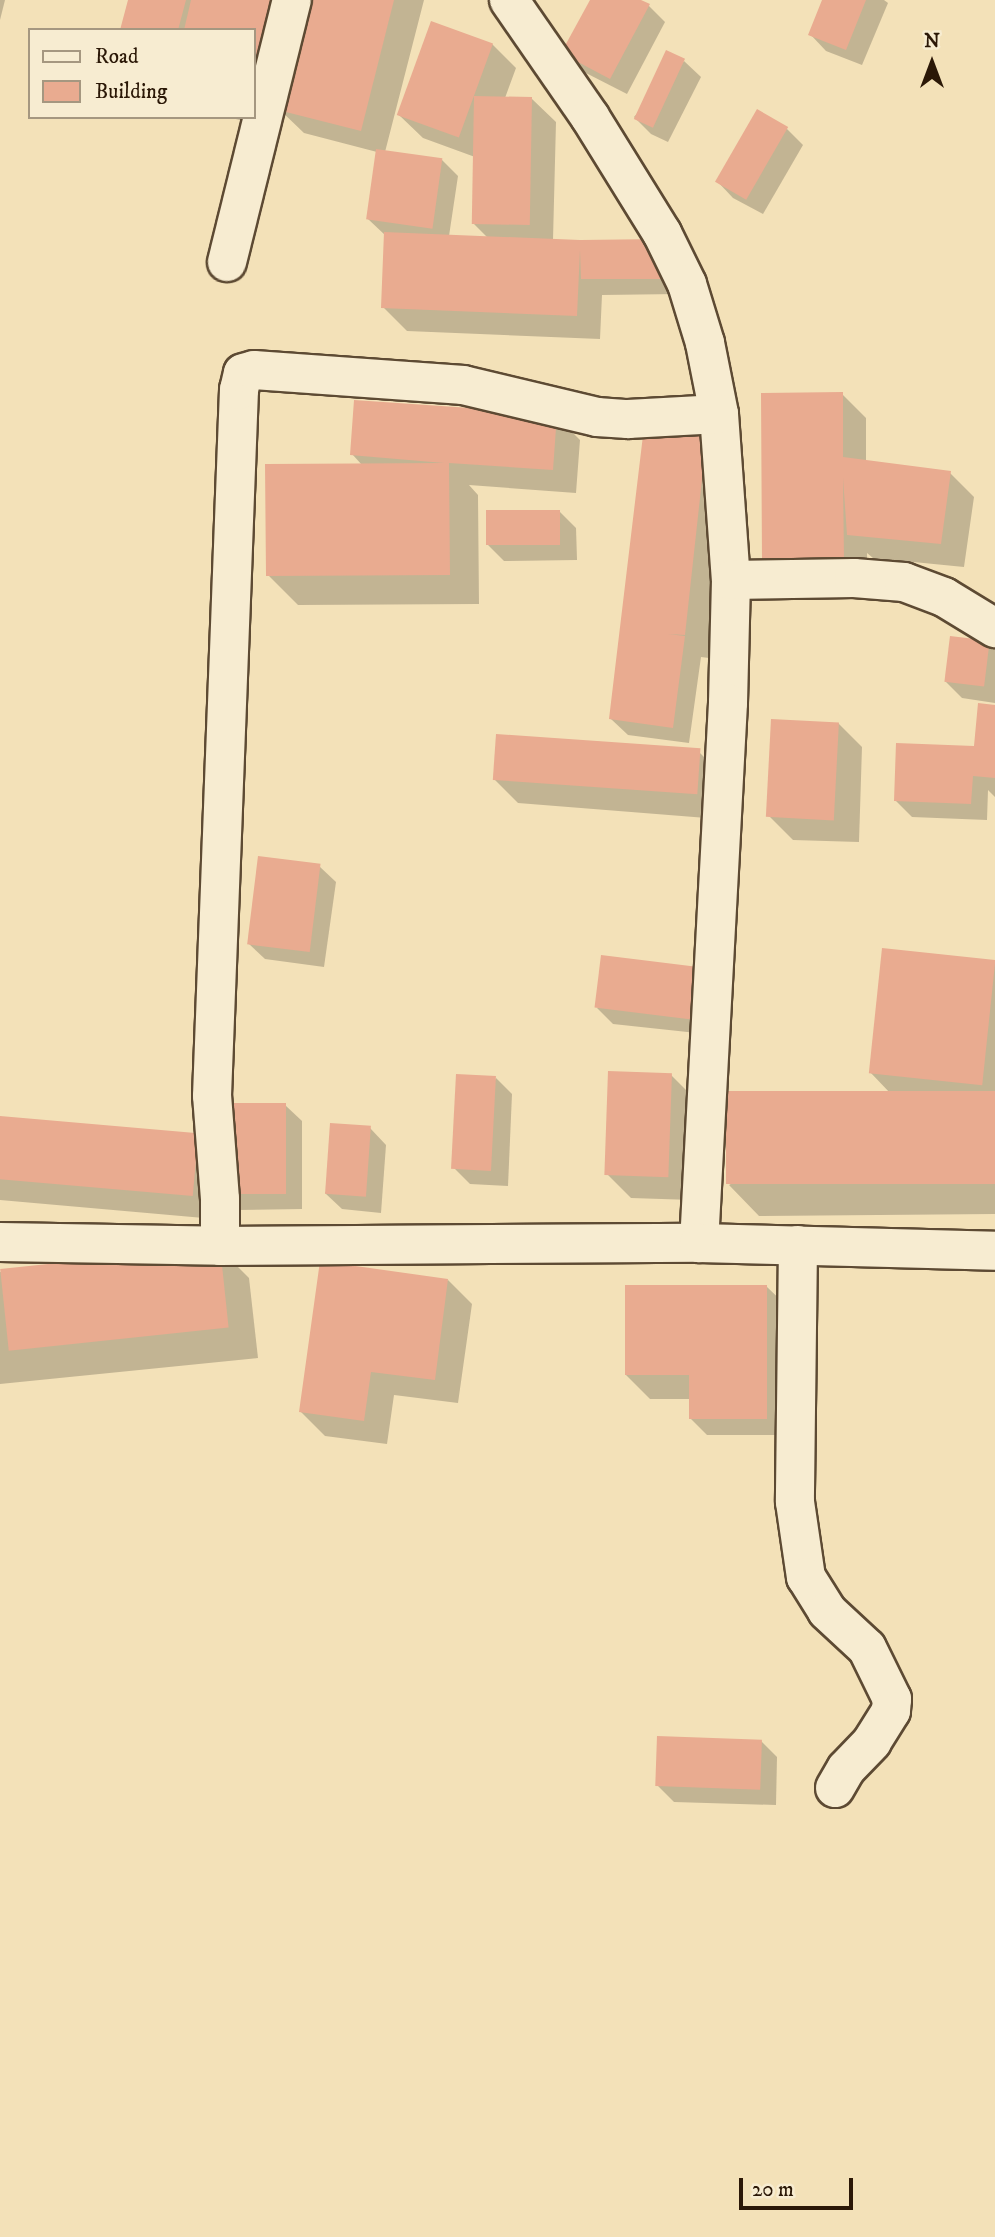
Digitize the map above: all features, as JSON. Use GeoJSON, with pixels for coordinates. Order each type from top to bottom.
{"type":"FeatureCollection","features":[{"type":"Feature","properties":{"kind":"street"},"geometry":{"type":"LineString","coordinates":[[228,262],[292,0]]}},
{"type":"Feature","properties":{"kind":"street"},"geometry":{"type":"LineString","coordinates":[[509,0],[590,117],[662,233],[687,284],[702,331],[719,414],[731,580],[728,703],[699,1243]]}},
{"type":"Feature","properties":{"kind":"street"},"geometry":{"type":"LineString","coordinates":[[220,1246],[220,1199],[212,1096],[239,380],[243,373],[254,370],[463,385],[597,417],[719,414]]}},
{"type":"Feature","properties":{"kind":"street"},"geometry":{"type":"LineString","coordinates":[[731,580],[854,578],[904,582],[944,597],[995,628]]}},
{"type":"Feature","properties":{"kind":"street"},"geometry":{"type":"LineString","coordinates":[[0,1242],[220,1246],[699,1243],[995,1251]]}},
{"type":"Feature","properties":{"kind":"street"},"geometry":{"type":"LineString","coordinates":[[798,1245],[794,1502],[806,1577],[827,1611],[867,1648],[892,1699],[891,1711],[872,1742],[846,1769],[835,1788]]}},
{"type":"Feature","properties":{"kind":"building"},"geometry":{"type":"Polygon","coordinates":[[[128,0],[186,0],[179,28],[121,28],[128,0]]]}},
{"type":"Feature","properties":{"kind":"building"},"geometry":{"type":"Polygon","coordinates":[[[191,0],[278,0],[256,85],[256,28],[184,28],[191,0]]]}},
{"type":"Feature","properties":{"kind":"building"},"geometry":{"type":"Polygon","coordinates":[[[306,0],[394,0],[361,131],[278,110],[306,0]]]}},
{"type":"Feature","properties":{"kind":"building"},"geometry":{"type":"Polygon","coordinates":[[[590,0],[641,0],[650,4],[610,79],[561,53],[590,0]]]}},
{"type":"Feature","properties":{"kind":"building"},"geometry":{"type":"Polygon","coordinates":[[[822,0],[866,0],[846,50],[808,35],[822,0]]]}},
{"type":"Feature","properties":{"kind":"building"},"geometry":{"type":"Polygon","coordinates":[[[431,21],[493,44],[459,138],[397,115],[431,21]]]}},
{"type":"Feature","properties":{"kind":"building"},"geometry":{"type":"Polygon","coordinates":[[[666,50],[685,59],[653,128],[634,119],[666,50]]]}},
{"type":"Feature","properties":{"kind":"building"},"geometry":{"type":"Polygon","coordinates":[[[474,96],[532,97],[530,225],[472,224],[474,96]]]}},
{"type":"Feature","properties":{"kind":"building"},"geometry":{"type":"Polygon","coordinates":[[[757,109],[788,127],[746,200],[715,182],[757,109]]]}},
{"type":"Feature","properties":{"kind":"building"},"geometry":{"type":"Polygon","coordinates":[[[376,149],[442,158],[432,229],[366,219],[376,149]]]}},
{"type":"Feature","properties":{"kind":"building"},"geometry":{"type":"Polygon","coordinates":[[[384,232],[580,240],[662,239],[663,279],[581,279],[580,250],[577,316],[381,308],[384,232]]]}},
{"type":"Feature","properties":{"kind":"building"},"geometry":{"type":"Polygon","coordinates":[[[843,392],[843,457],[951,471],[941,544],[847,535],[843,478],[844,561],[762,562],[761,393],[843,392]]]}},
{"type":"Feature","properties":{"kind":"building"},"geometry":{"type":"Polygon","coordinates":[[[354,400],[557,414],[553,470],[449,463],[450,575],[266,576],[265,464],[444,463],[350,455],[354,400]]]}},
{"type":"Feature","properties":{"kind":"building"},"geometry":{"type":"Polygon","coordinates":[[[644,427],[707,434],[685,635],[668,634],[685,636],[673,728],[609,719],[644,427]]]}},
{"type":"Feature","properties":{"kind":"building"},"geometry":{"type":"Polygon","coordinates":[[[486,510],[560,510],[560,545],[486,545],[486,510]]]}},
{"type":"Feature","properties":{"kind":"building"},"geometry":{"type":"Polygon","coordinates":[[[950,636],[990,641],[984,687],[944,682],[950,636]]]}},
{"type":"Feature","properties":{"kind":"building"},"geometry":{"type":"Polygon","coordinates":[[[978,703],[995,705],[995,778],[973,776],[971,804],[894,801],[896,743],[974,746],[978,703]]]}},
{"type":"Feature","properties":{"kind":"building"},"geometry":{"type":"Polygon","coordinates":[[[771,719],[839,723],[834,820],[766,817],[771,719]]]}},
{"type":"Feature","properties":{"kind":"building"},"geometry":{"type":"Polygon","coordinates":[[[496,734],[701,748],[697,794],[493,780],[496,734]]]}},
{"type":"Feature","properties":{"kind":"building"},"geometry":{"type":"Polygon","coordinates":[[[258,856],[321,864],[310,952],[247,944],[258,856]]]}},
{"type":"Feature","properties":{"kind":"building"},"geometry":{"type":"Polygon","coordinates":[[[882,948],[995,960],[982,1085],[869,1073],[882,948]]]}},
{"type":"Feature","properties":{"kind":"building"},"geometry":{"type":"Polygon","coordinates":[[[601,955],[696,967],[690,1019],[595,1008],[601,955]]]}},
{"type":"Feature","properties":{"kind":"building"},"geometry":{"type":"Polygon","coordinates":[[[608,1071],[672,1073],[668,1177],[604,1175],[608,1071]]]}},
{"type":"Feature","properties":{"kind":"building"},"geometry":{"type":"Polygon","coordinates":[[[456,1074],[496,1076],[491,1171],[451,1169],[456,1074]]]}},
{"type":"Feature","properties":{"kind":"building"},"geometry":{"type":"Polygon","coordinates":[[[726,1091],[995,1091],[995,1184],[726,1184],[726,1091]]]}},
{"type":"Feature","properties":{"kind":"building"},"geometry":{"type":"Polygon","coordinates":[[[219,1103],[286,1103],[286,1194],[219,1194],[219,1103]]]}},
{"type":"Feature","properties":{"kind":"building"},"geometry":{"type":"Polygon","coordinates":[[[0,1116],[198,1133],[193,1196],[0,1179],[0,1116]]]}},
{"type":"Feature","properties":{"kind":"building"},"geometry":{"type":"Polygon","coordinates":[[[330,1123],[371,1126],[366,1197],[325,1194],[330,1123]]]}},
{"type":"Feature","properties":{"kind":"building"},"geometry":{"type":"Polygon","coordinates":[[[220,1246],[229,1328],[9,1351],[0,1269],[220,1246]]]}},
{"type":"Feature","properties":{"kind":"building"},"geometry":{"type":"Polygon","coordinates":[[[320,1261],[448,1279],[435,1380],[371,1372],[364,1421],[299,1412],[320,1261]]]}},
{"type":"Feature","properties":{"kind":"building"},"geometry":{"type":"Polygon","coordinates":[[[625,1285],[767,1285],[767,1419],[689,1419],[689,1375],[625,1375],[625,1285]]]}},
{"type":"Feature","properties":{"kind":"building"},"geometry":{"type":"Polygon","coordinates":[[[657,1736],[762,1740],[760,1790],[655,1786],[657,1736]]]}}]}
